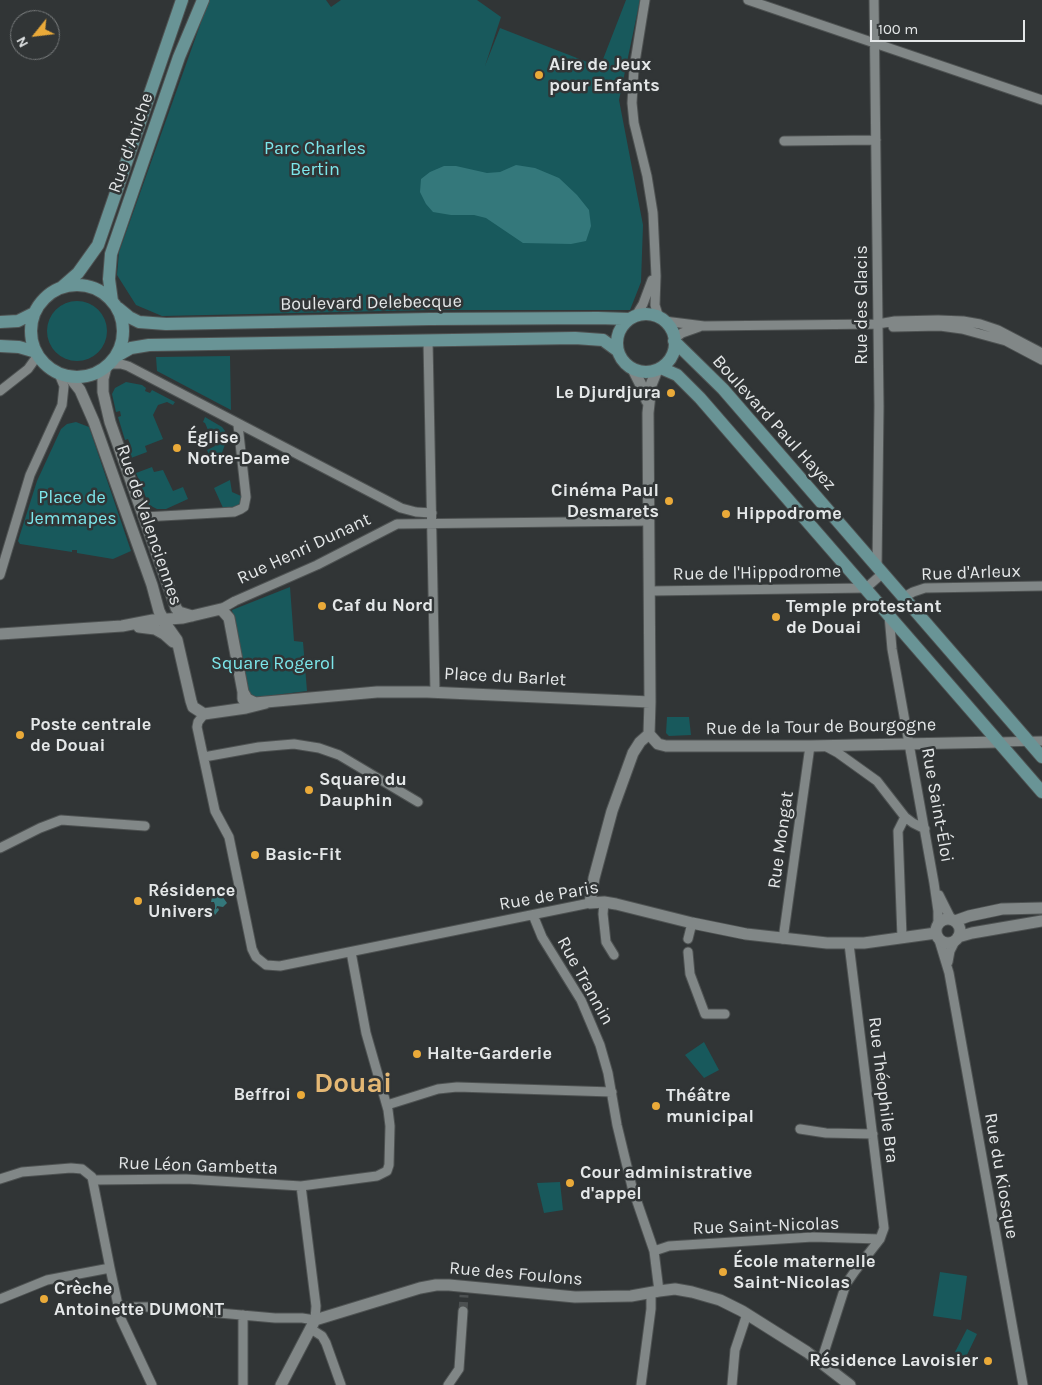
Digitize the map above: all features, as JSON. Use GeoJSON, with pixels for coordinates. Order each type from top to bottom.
{"type":"FeatureCollection","features":[{"type":"Feature","properties":{"kind":"main road","name":"Rue d'Aniche"},"geometry":{"type":"LineString","coordinates":[[62,287],[83,267],[99,242],[182,0]]}},
{"type":"Feature","properties":{"kind":"main road","name":"Rue d'Aniche"},"geometry":{"type":"LineString","coordinates":[[115,304],[108,279],[112,254],[180,57],[204,0]]}},
{"type":"Feature","properties":{"kind":"main road"},"geometry":{"type":"LineString","coordinates":[[110,363],[121,346],[123,332],[122,320],[115,304],[91,286],[74,284],[62,287],[44,298],[34,313],[31,331],[37,354],[46,365],[64,375],[88,376],[110,363],[131,348],[149,345],[597,339],[608,343],[618,351]]}},
{"type":"Feature","properties":{"kind":"main road","name":"Boulevard Delebecque"},"geometry":{"type":"LineString","coordinates":[[115,304],[138,321],[166,324],[632,318]]}},
{"type":"Feature","properties":{"kind":"main road"},"geometry":{"type":"LineString","coordinates":[[0,322],[18,321],[34,313]]}},
{"type":"Feature","properties":{"kind":"main road"},"geometry":{"type":"LineString","coordinates":[[646,314],[662,319],[670,328],[674,340],[672,355],[659,369],[645,372],[633,369],[622,360],[618,351],[618,335],[622,326],[632,318],[646,314]]}},
{"type":"Feature","properties":{"kind":"main road","name":"Boulevard Paul Hayez"},"geometry":{"type":"LineString","coordinates":[[674,340],[723,389],[1042,757]]}},
{"type":"Feature","properties":{"kind":"main road"},"geometry":{"type":"LineString","coordinates":[[0,346],[19,347],[37,354]]}},
{"type":"Feature","properties":{"kind":"main road"},"geometry":{"type":"LineString","coordinates":[[659,369],[677,375],[700,398],[1042,792]]}},
{"type":"Feature","properties":{"kind":"street"},"geometry":{"type":"LineString","coordinates":[[645,0],[634,68],[632,95],[634,123],[653,213],[655,305],[662,319],[704,326],[878,324],[895,321],[938,320],[980,324],[1011,335],[1042,353]]}},
{"type":"Feature","properties":{"kind":"street"},"geometry":{"type":"LineString","coordinates":[[748,0],[1042,100]]}},
{"type":"Feature","properties":{"kind":"street","name":"Rue des Glacis"},"geometry":{"type":"LineString","coordinates":[[874,0],[880,570]]}},
{"type":"Feature","properties":{"kind":"street"},"geometry":{"type":"LineString","coordinates":[[784,141],[876,140]]}},
{"type":"Feature","properties":{"kind":"street"},"geometry":{"type":"LineString","coordinates":[[632,318],[643,304],[650,287],[655,254]]}},
{"type":"Feature","properties":{"kind":"street"},"geometry":{"type":"LineString","coordinates":[[878,324],[896,327],[954,328],[1006,341],[1042,360]]}},
{"type":"Feature","properties":{"kind":"street"},"geometry":{"type":"LineString","coordinates":[[674,340],[682,333],[704,326]]}},
{"type":"Feature","properties":{"kind":"street","name":"Place du Barlet"},"geometry":{"type":"LineString","coordinates":[[428,340],[434,692],[650,702]]}},
{"type":"Feature","properties":{"kind":"street"},"geometry":{"type":"LineString","coordinates":[[0,391],[28,369],[37,354]]}},
{"type":"Feature","properties":{"kind":"street"},"geometry":{"type":"LineString","coordinates":[[110,363],[128,366],[238,425],[401,508],[416,512],[432,513]]}},
{"type":"Feature","properties":{"kind":"street","name":"Rue de Valenciennes"},"geometry":{"type":"LineString","coordinates":[[110,363],[103,387],[107,412],[174,605],[179,612],[192,616]]}},
{"type":"Feature","properties":{"kind":"street"},"geometry":{"type":"LineString","coordinates":[[633,369],[645,393],[648,413]]}},
{"type":"Feature","properties":{"kind":"street"},"geometry":{"type":"LineString","coordinates":[[590,903],[594,878],[612,810],[633,753],[648,734],[650,702],[650,591],[648,413],[651,385],[659,369]]}},
{"type":"Feature","properties":{"kind":"street"},"geometry":{"type":"LineString","coordinates":[[0,575],[30,475],[62,405],[64,375]]}},
{"type":"Feature","properties":{"kind":"street","name":"Rue de Valenciennes"},"geometry":{"type":"LineString","coordinates":[[64,375],[78,387],[94,422],[163,619],[175,635],[190,701],[195,709],[204,714]]}},
{"type":"Feature","properties":{"kind":"street"},"geometry":{"type":"LineString","coordinates":[[144,517],[234,512],[241,509],[246,498],[238,425]]}},
{"type":"Feature","properties":{"kind":"street"},"geometry":{"type":"LineString","coordinates":[[432,524],[649,521]]}},
{"type":"Feature","properties":{"kind":"street","name":"Rue Henri Dunant"},"geometry":{"type":"LineString","coordinates":[[122,626],[192,616],[221,609],[317,565],[397,524],[432,524]]}},
{"type":"Feature","properties":{"kind":"street"},"geometry":{"type":"LineString","coordinates":[[866,588],[880,570]]}},
{"type":"Feature","properties":{"kind":"street","name":"Rue d'Arleux"},"geometry":{"type":"LineString","coordinates":[[904,597],[925,588],[1042,586]]}},
{"type":"Feature","properties":{"kind":"street","name":"Rue de l'Hippodrome"},"geometry":{"type":"LineString","coordinates":[[650,591],[866,588]]}},
{"type":"Feature","properties":{"kind":"street"},"geometry":{"type":"LineString","coordinates":[[221,609],[228,618],[243,692],[241,703],[230,709]]}},
{"type":"Feature","properties":{"kind":"street","name":"Rue Saint-Éloi"},"geometry":{"type":"LineString","coordinates":[[888,615],[892,649],[934,883],[938,911],[938,932]]}},
{"type":"Feature","properties":{"kind":"street"},"geometry":{"type":"LineString","coordinates":[[0,634],[122,626],[149,627],[158,630],[170,639],[180,654]]}},
{"type":"Feature","properties":{"kind":"street"},"geometry":{"type":"LineString","coordinates":[[243,692],[252,703],[378,692],[434,692]]}},
{"type":"Feature","properties":{"kind":"street"},"geometry":{"type":"LineString","coordinates":[[266,703],[204,714],[198,722],[204,757],[259,747],[294,744],[333,752],[418,802]]}},
{"type":"Feature","properties":{"kind":"street","name":"Rue de la Tour de Bourgogne"},"geometry":{"type":"LineString","coordinates":[[648,734],[658,744],[666,746],[810,746],[998,742]]}},
{"type":"Feature","properties":{"kind":"street"},"geometry":{"type":"LineString","coordinates":[[998,742],[1042,741]]}},
{"type":"Feature","properties":{"kind":"street"},"geometry":{"type":"LineString","coordinates":[[822,745],[838,753],[877,781],[905,817],[924,829]]}},
{"type":"Feature","properties":{"kind":"street","name":"Rue Mongat"},"geometry":{"type":"LineString","coordinates":[[783,939],[810,746]]}},
{"type":"Feature","properties":{"kind":"street","name":"Rue de Paris"},"geometry":{"type":"LineString","coordinates":[[204,757],[216,814],[229,837],[251,944],[259,961],[268,966],[276,967],[590,903],[604,902],[692,923],[783,939],[849,944],[938,932]]}},
{"type":"Feature","properties":{"kind":"street"},"geometry":{"type":"LineString","coordinates":[[902,937],[898,831],[905,817]]}},
{"type":"Feature","properties":{"kind":"street"},"geometry":{"type":"LineString","coordinates":[[0,848],[60,820],[145,826]]}},
{"type":"Feature","properties":{"kind":"street","name":"Rue Saint-Éloi"},"geometry":{"type":"LineString","coordinates":[[934,883],[953,920]]}},
{"type":"Feature","properties":{"kind":"street"},"geometry":{"type":"LineString","coordinates":[[604,902],[606,942],[614,956]]}},
{"type":"Feature","properties":{"kind":"street"},"geometry":{"type":"LineString","coordinates":[[1042,908],[1002,909],[953,920],[944,919],[938,932],[947,943],[972,933],[1042,921]]}},
{"type":"Feature","properties":{"kind":"street","name":"Rue Trannin"},"geometry":{"type":"LineString","coordinates":[[533,915],[542,937],[577,993],[600,1045],[632,1187],[654,1251],[655,1292],[641,1385]]}},
{"type":"Feature","properties":{"kind":"street"},"geometry":{"type":"LineString","coordinates":[[953,920],[960,929],[957,939]]}},
{"type":"Feature","properties":{"kind":"street"},"geometry":{"type":"LineString","coordinates":[[688,939],[692,923]]}},
{"type":"Feature","properties":{"kind":"street","name":"Rue du Kiosque"},"geometry":{"type":"LineString","coordinates":[[938,932],[949,973],[1023,1385]]}},
{"type":"Feature","properties":{"kind":"street","name":"Rue du Kiosque"},"geometry":{"type":"LineString","coordinates":[[949,973],[948,958],[957,939]]}},
{"type":"Feature","properties":{"kind":"street","name":"Rue Théophile Bra"},"geometry":{"type":"LineString","coordinates":[[849,944],[884,1222],[883,1233],[880,1239]]}},
{"type":"Feature","properties":{"kind":"street"},"geometry":{"type":"LineString","coordinates":[[351,952],[366,1033],[387,1105],[438,1090],[457,1087],[612,1092]]}},
{"type":"Feature","properties":{"kind":"street"},"geometry":{"type":"LineString","coordinates":[[688,952],[690,974],[705,1014],[724,1014]]}},
{"type":"Feature","properties":{"kind":"street","name":"Rue Léon Gambetta"},"geometry":{"type":"LineString","coordinates":[[94,1180],[193,1179],[300,1186],[377,1176],[386,1171],[389,1165],[390,1126],[387,1105]]}},
{"type":"Feature","properties":{"kind":"street"},"geometry":{"type":"LineString","coordinates":[[800,1130],[826,1134],[873,1134]]}},
{"type":"Feature","properties":{"kind":"street"},"geometry":{"type":"LineString","coordinates":[[0,1179],[35,1170],[71,1168],[86,1171],[94,1180],[118,1307],[152,1385]]}},
{"type":"Feature","properties":{"kind":"street"},"geometry":{"type":"LineString","coordinates":[[281,1385],[313,1325],[316,1306],[300,1186]]}},
{"type":"Feature","properties":{"kind":"street","name":"Rue Saint-Nicolas"},"geometry":{"type":"LineString","coordinates":[[654,1251],[669,1246],[818,1236],[880,1239]]}},
{"type":"Feature","properties":{"kind":"street"},"geometry":{"type":"LineString","coordinates":[[821,1362],[846,1284],[880,1239]]}},
{"type":"Feature","properties":{"kind":"street"},"geometry":{"type":"LineString","coordinates":[[0,1298],[47,1280],[110,1268]]}},
{"type":"Feature","properties":{"kind":"street","name":"Rue des Foulons"},"geometry":{"type":"LineString","coordinates":[[313,1325],[420,1288],[436,1285],[464,1290],[575,1297],[631,1296],[675,1289],[720,1300],[747,1314],[821,1362],[850,1385]]}},
{"type":"Feature","properties":{"kind":"street"},"geometry":{"type":"LineString","coordinates":[[118,1307],[275,1318],[302,1318],[313,1325],[322,1336],[341,1385]]}},
{"type":"Feature","properties":{"kind":"street"},"geometry":{"type":"LineString","coordinates":[[448,1385],[459,1369],[462,1311]]}},
{"type":"Feature","properties":{"kind":"street"},"geometry":{"type":"LineString","coordinates":[[732,1385],[735,1354],[747,1314]]}},
{"type":"Feature","properties":{"kind":"street"},"geometry":{"type":"LineString","coordinates":[[243,1315],[243,1385]]}},
{"type":"Feature","properties":{"kind":"green space","name":"Parc Charles Bertin"},"geometry":{"type":"Polygon","coordinates":[[[209,0],[326,0],[331,7],[341,0],[477,0],[501,17],[485,66],[500,28],[600,67],[626,0],[640,0],[619,100],[643,225],[641,282],[630,310],[430,310],[162,316],[136,305],[117,275],[119,252],[209,0]]]}},
{"type":"Feature","properties":{"kind":"green space"},"geometry":{"type":"Polygon","coordinates":[[[77,301],[94,306],[102,314],[107,331],[102,348],[94,356],[77,361],[60,356],[52,348],[47,331],[52,314],[60,306],[77,301]]]}},
{"type":"Feature","properties":{"kind":"green space"},"geometry":{"type":"Polygon","coordinates":[[[230,356],[231,410],[157,371],[156,357],[230,356]]]}},
{"type":"Feature","properties":{"kind":"green space"},"geometry":{"type":"Polygon","coordinates":[[[126,382],[142,385],[146,388],[145,391],[150,393],[152,390],[175,402],[173,405],[167,402],[158,405],[153,415],[163,439],[145,446],[147,452],[131,458],[127,446],[130,444],[128,439],[125,440],[118,417],[121,416],[120,411],[116,412],[112,394],[115,388],[126,382]]]}},
{"type":"Feature","properties":{"kind":"green space"},"geometry":{"type":"Polygon","coordinates":[[[205,417],[222,427],[225,431],[226,442],[218,463],[214,466],[207,450],[215,446],[203,422],[205,417]]]}},
{"type":"Feature","properties":{"kind":"green space","name":"Place de Jemmapes"},"geometry":{"type":"Polygon","coordinates":[[[76,422],[89,427],[131,551],[113,559],[77,553],[77,550],[72,550],[72,552],[20,544],[18,541],[37,481],[61,429],[67,424],[76,422]]]}},
{"type":"Feature","properties":{"kind":"green space"},"geometry":{"type":"Polygon","coordinates":[[[152,467],[154,472],[163,470],[173,491],[183,487],[188,499],[166,509],[157,509],[149,505],[136,473],[152,467]]]}},
{"type":"Feature","properties":{"kind":"green space"},"geometry":{"type":"Polygon","coordinates":[[[230,480],[232,492],[241,496],[242,501],[239,507],[224,510],[214,488],[230,480]]]}},
{"type":"Feature","properties":{"kind":"green space","name":"Square Rogerol"},"geometry":{"type":"Polygon","coordinates":[[[290,587],[294,641],[303,642],[307,691],[250,698],[232,610],[290,587]]]}},
{"type":"Feature","properties":{"kind":"green space"},"geometry":{"type":"Polygon","coordinates":[[[667,717],[689,717],[691,735],[669,736],[666,733],[667,717]]]}},
{"type":"Feature","properties":{"kind":"green space"},"geometry":{"type":"Polygon","coordinates":[[[704,1042],[719,1070],[704,1078],[685,1055],[704,1042]]]}},
{"type":"Feature","properties":{"kind":"green space"},"geometry":{"type":"Polygon","coordinates":[[[560,1182],[563,1210],[544,1213],[537,1183],[560,1182]]]}},
{"type":"Feature","properties":{"kind":"green space"},"geometry":{"type":"Polygon","coordinates":[[[940,1272],[967,1276],[961,1320],[933,1316],[940,1272]]]}},
{"type":"Feature","properties":{"kind":"green space"},"geometry":{"type":"Polygon","coordinates":[[[967,1329],[977,1334],[966,1357],[955,1352],[967,1329]]]}},
{"type":"Feature","properties":{"kind":"shaded area"},"geometry":{"type":"Polygon","coordinates":[[[516,165],[535,168],[559,178],[577,195],[589,210],[591,226],[586,241],[571,244],[523,243],[486,218],[474,215],[451,215],[433,212],[426,204],[420,192],[421,179],[430,172],[444,166],[456,166],[487,173],[500,172],[516,165]]]}},
{"type":"Feature","properties":{"kind":"shaded area"},"geometry":{"type":"Polygon","coordinates":[[[211,887],[216,891],[223,890],[222,896],[227,903],[223,907],[217,906],[216,909],[218,908],[219,910],[215,915],[212,912],[215,909],[214,902],[211,902],[212,897],[207,892],[211,887]]]}},
{"type":"Feature","properties":{"kind":"tunnel"},"geometry":{"type":"LineString","coordinates":[[463,1311],[464,1295]]}},
{"type":"Feature","properties":{"kind":"place","name":"Aire de Jeux pour Enfants"},"geometry":{"type":"Point","coordinates":[539,75]}},
{"type":"Feature","properties":{"kind":"place","name":"Le Djurdjura"},"geometry":{"type":"Point","coordinates":[671,393]}},
{"type":"Feature","properties":{"kind":"place","name":"Église Notre-Dame"},"geometry":{"type":"Point","coordinates":[177,448]}},
{"type":"Feature","properties":{"kind":"place","name":"Cinéma Paul Desmarets"},"geometry":{"type":"Point","coordinates":[669,501]}},
{"type":"Feature","properties":{"kind":"place","name":"Hippodrome"},"geometry":{"type":"Point","coordinates":[726,514]}},
{"type":"Feature","properties":{"kind":"place","name":"Caf du Nord"},"geometry":{"type":"Point","coordinates":[322,606]}},
{"type":"Feature","properties":{"kind":"place","name":"Temple protestant de Douai"},"geometry":{"type":"Point","coordinates":[776,617]}},
{"type":"Feature","properties":{"kind":"place","name":"Poste centrale de Douai"},"geometry":{"type":"Point","coordinates":[20,735]}},
{"type":"Feature","properties":{"kind":"place","name":"Square du Dauphin"},"geometry":{"type":"Point","coordinates":[309,790]}},
{"type":"Feature","properties":{"kind":"place","name":"Basic-Fit"},"geometry":{"type":"Point","coordinates":[255,855]}},
{"type":"Feature","properties":{"kind":"place","name":"Résidence Univers"},"geometry":{"type":"Point","coordinates":[138,901]}},
{"type":"Feature","properties":{"kind":"place","name":"Halte-Garderie"},"geometry":{"type":"Point","coordinates":[417,1054]}},
{"type":"Feature","properties":{"kind":"place","name":"Beffroi"},"geometry":{"type":"Point","coordinates":[301,1095]}},
{"type":"Feature","properties":{"kind":"place","name":"Théâtre municipal"},"geometry":{"type":"Point","coordinates":[656,1106]}},
{"type":"Feature","properties":{"kind":"place","name":"Cour administrative d'appel"},"geometry":{"type":"Point","coordinates":[570,1183]}},
{"type":"Feature","properties":{"kind":"place","name":"École maternelle Saint-Nicolas"},"geometry":{"type":"Point","coordinates":[723,1272]}},
{"type":"Feature","properties":{"kind":"place","name":"Crèche Antoinette DUMONT"},"geometry":{"type":"Point","coordinates":[44,1299]}},
{"type":"Feature","properties":{"kind":"place","name":"Résidence Lavoisier"},"geometry":{"type":"Point","coordinates":[988,1361]}},
{"type":"Feature","properties":{"kind":"district","name":"Douai"},"geometry":{"type":"Point","coordinates":[353,1084]}}]}
